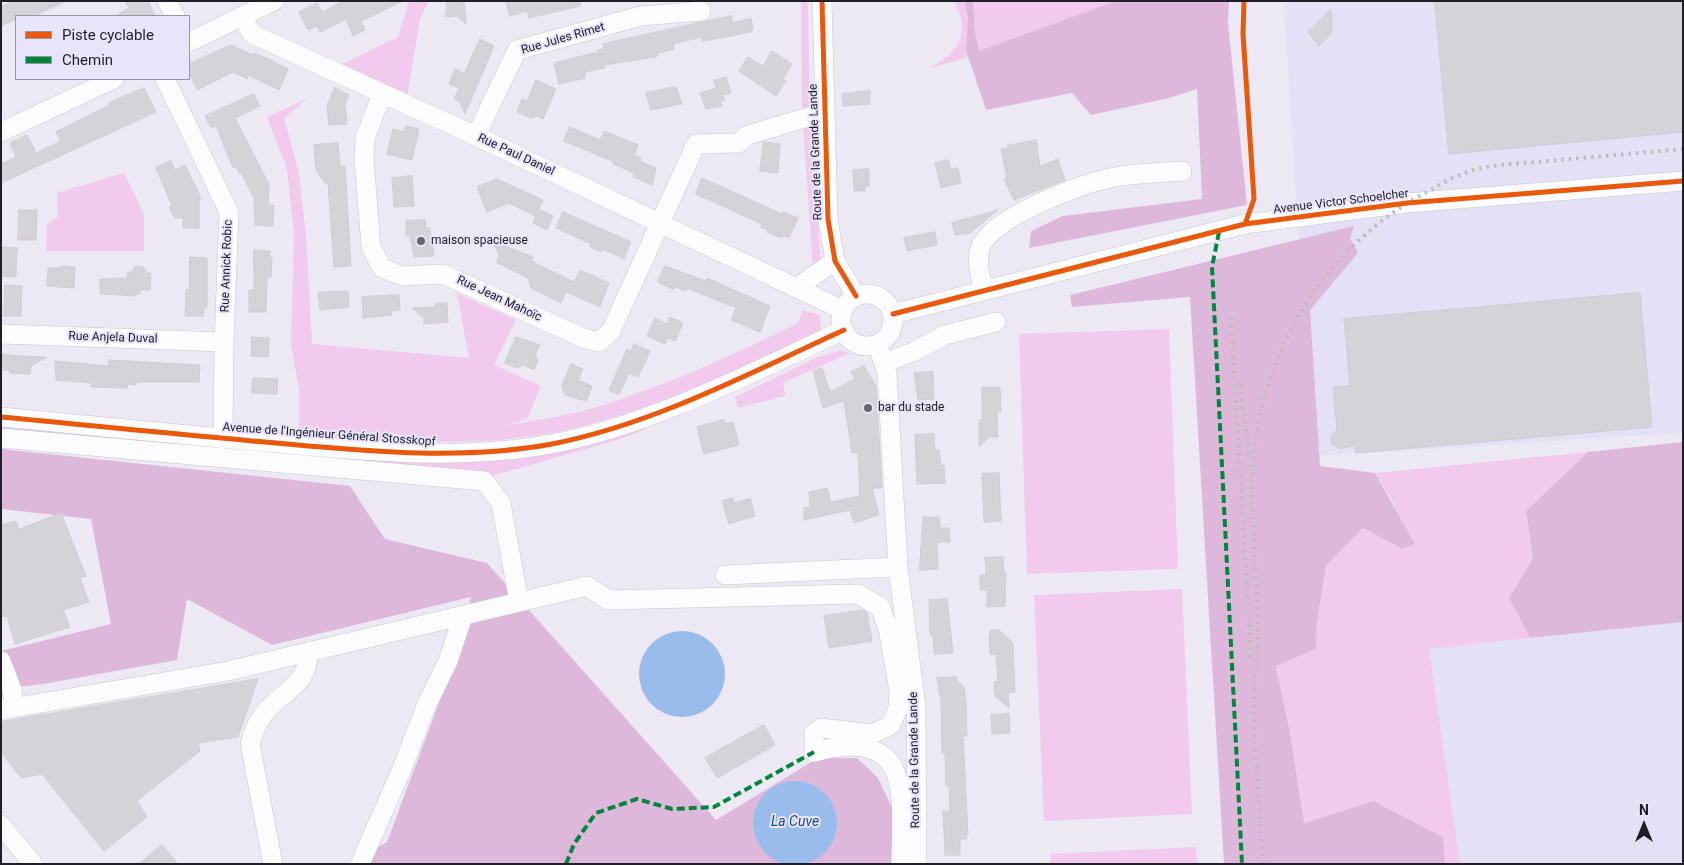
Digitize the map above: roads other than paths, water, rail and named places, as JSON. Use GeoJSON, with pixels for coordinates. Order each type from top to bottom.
{"type":"FeatureCollection","features":[{"type":"Feature","properties":{"kind":"street"},"geometry":{"type":"LineString","coordinates":[[167,1],[174,15]]}},
{"type":"Feature","properties":{"kind":"street"},"geometry":{"type":"LineString","coordinates":[[190,42],[274,1]]}},
{"type":"Feature","properties":{"kind":"street","name":"Route de la Grande Lande"},"geometry":{"type":"LineString","coordinates":[[822,1],[828,219],[835,262],[850,303]]}},
{"type":"Feature","properties":{"kind":"street","name":"Rue Jules Rimet"},"geometry":{"type":"LineString","coordinates":[[476,136],[518,50],[641,9],[701,10]]}},
{"type":"Feature","properties":{"kind":"street","name":"Rue Paul Daniel"},"geometry":{"type":"LineString","coordinates":[[242,17],[252,34],[476,136],[796,288],[850,303]]}},
{"type":"Feature","properties":{"kind":"street"},"geometry":{"type":"LineString","coordinates":[[1,132],[112,80]]}},
{"type":"Feature","properties":{"kind":"street","name":"Rue Annick Robic"},"geometry":{"type":"LineString","coordinates":[[165,80],[230,212],[224,342],[223,438]]}},
{"type":"Feature","properties":{"kind":"street","name":"Rue Jean Mahoïc"},"geometry":{"type":"LineString","coordinates":[[382,94],[364,138],[371,247],[382,268],[402,276],[443,274],[583,338],[599,342],[611,331],[659,223]]}},
{"type":"Feature","properties":{"kind":"street"},"geometry":{"type":"LineString","coordinates":[[659,223],[696,144],[738,143],[748,135],[825,112]]}},
{"type":"Feature","properties":{"kind":"street"},"geometry":{"type":"LineString","coordinates":[[984,289],[979,256],[981,246],[986,238],[1010,219],[1057,195],[1103,179],[1182,170]]}},
{"type":"Feature","properties":{"kind":"street","name":"Avenue Victor Schoelcher"},"geometry":{"type":"LineString","coordinates":[[893,314],[984,289],[1245,224],[1406,203],[1683,180]]}},
{"type":"Feature","properties":{"kind":"street"},"geometry":{"type":"LineString","coordinates":[[796,288],[835,262]]}},
{"type":"Feature","properties":{"kind":"street"},"geometry":{"type":"LineString","coordinates":[[867,294],[879,296],[888,304],[893,314],[893,326],[887,337],[877,344],[868,346],[858,344],[849,338],[841,320],[850,303],[867,294]]}},
{"type":"Feature","properties":{"kind":"street"},"geometry":{"type":"LineString","coordinates":[[884,363],[915,352],[945,335],[996,322]]}},
{"type":"Feature","properties":{"kind":"street","name":"Avenue de l'Ingénieur Général Stosskopf"},"geometry":{"type":"LineString","coordinates":[[1,416],[223,438],[424,453],[491,452],[553,444],[634,421],[686,401],[844,330]]}},
{"type":"Feature","properties":{"kind":"street","name":"Rue Anjela Duval"},"geometry":{"type":"LineString","coordinates":[[1,334],[224,342]]}},
{"type":"Feature","properties":{"kind":"street","name":"Route de la Grande Lande"},"geometry":{"type":"LineString","coordinates":[[877,344],[887,373],[898,567],[916,707],[917,864]]}},
{"type":"Feature","properties":{"kind":"street"},"geometry":{"type":"LineString","coordinates":[[1,438],[484,481],[501,502],[520,602]]}},
{"type":"Feature","properties":{"kind":"street"},"geometry":{"type":"LineString","coordinates":[[725,575],[898,567]]}},
{"type":"Feature","properties":{"kind":"street"},"geometry":{"type":"LineString","coordinates":[[1,661],[12,690],[8,709],[228,671],[587,586],[608,600],[858,594],[880,607],[888,628],[900,691],[898,708],[891,725],[872,734],[821,728],[814,733],[814,752],[836,746],[861,747],[885,755],[893,764],[901,791],[901,864]]}},
{"type":"Feature","properties":{"kind":"street"},"geometry":{"type":"LineString","coordinates":[[360,864],[448,661],[463,616]]}},
{"type":"Feature","properties":{"kind":"street"},"geometry":{"type":"LineString","coordinates":[[273,864],[250,744],[256,725],[267,709],[300,680],[308,665],[308,653]]}},
{"type":"Feature","properties":{"kind":"street"},"geometry":{"type":"LineString","coordinates":[[1,825],[33,864]]}},
{"type":"Feature","properties":{"kind":"water"},"geometry":{"type":"Polygon","coordinates":[[[682,631],[698,634],[706,638],[718,650],[722,658],[725,674],[722,690],[718,698],[706,710],[698,714],[682,717],[666,714],[658,710],[646,698],[642,690],[639,674],[642,658],[646,650],[658,638],[666,634],[682,631]]]}},
{"type":"Feature","properties":{"kind":"water","name":"La Cuve"},"geometry":{"type":"Polygon","coordinates":[[[795,781],[811,784],[825,793],[834,807],[837,823],[834,839],[825,853],[811,862],[795,865],[779,862],[765,853],[756,839],[753,823],[756,807],[765,793],[779,784],[795,781]]]}},
{"type":"Feature","properties":{"kind":"railway"},"geometry":{"type":"LineString","coordinates":[[1263,864],[1254,718],[1258,630],[1252,494],[1254,452],[1261,412],[1272,374],[1287,337],[1307,302],[1331,270],[1358,241],[1389,216],[1423,194],[1462,174],[1497,165],[1683,149]]}},
{"type":"Feature","properties":{"kind":"railway"},"geometry":{"type":"LineString","coordinates":[[1231,318],[1251,658]]}},
{"type":"Feature","properties":{"kind":"railway"},"geometry":{"type":"LineString","coordinates":[[1240,384],[1249,456]]}},
{"type":"Feature","properties":{"kind":"place","name":"maison spacieuse"},"geometry":{"type":"Point","coordinates":[421,241]}},
{"type":"Feature","properties":{"kind":"place","name":"bar du stade"},"geometry":{"type":"Point","coordinates":[868,408]}}]}
